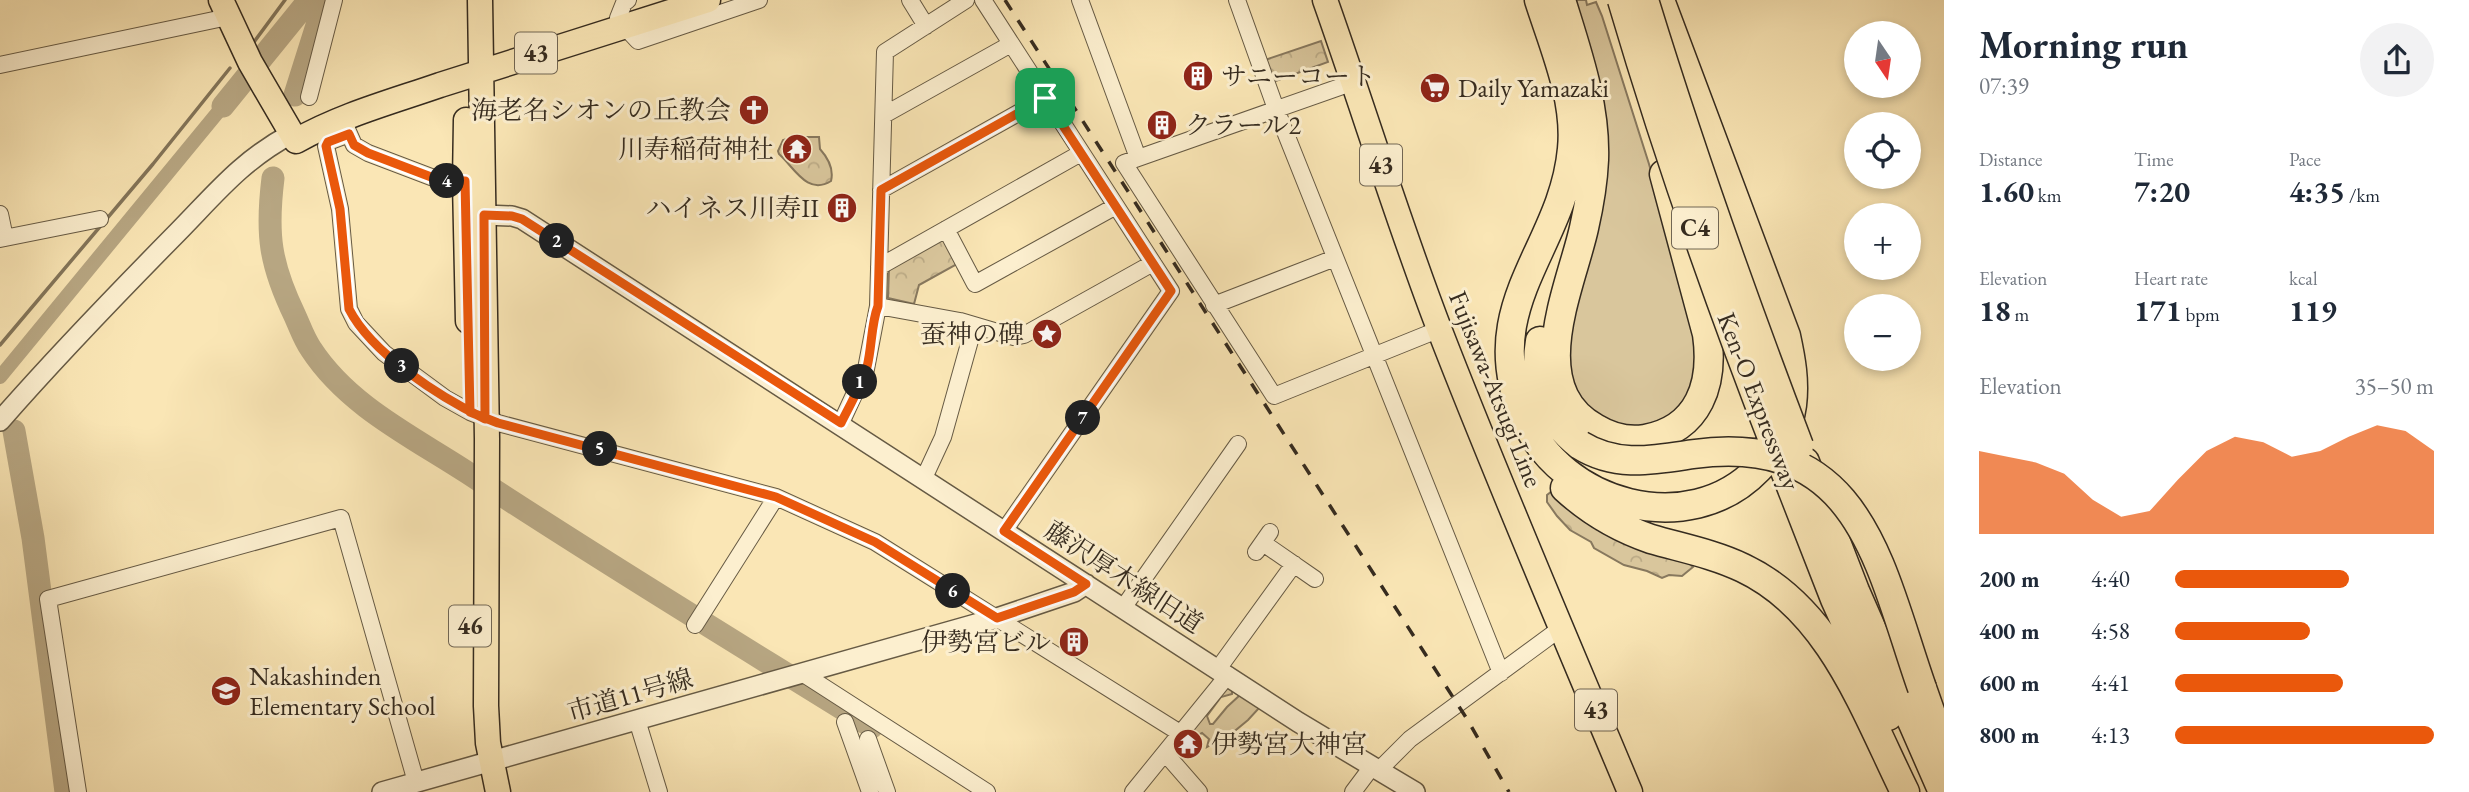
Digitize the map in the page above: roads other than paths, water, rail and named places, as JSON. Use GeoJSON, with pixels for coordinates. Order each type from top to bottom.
{"type":"FeatureCollection","features":[{"type":"Feature","properties":{"kind":"highway"},"geometry":{"type":"LineString","coordinates":[[1539,0],[1570,104],[1572,148],[1557,207],[1517,300],[1511,329],[1509,358],[1528,438],[1548,470],[1560,483],[1601,516],[1635,533],[1742,568],[1779,590],[1795,604],[1823,638],[1846,673],[1905,792]]}},
{"type":"Feature","properties":{"kind":"highway"},"geometry":{"type":"LineString","coordinates":[[1561,0],[1582,70],[1592,117],[1594,161],[1588,207],[1557,329],[1557,365],[1565,394],[1572,407],[1590,426],[1602,433],[1629,440],[1670,431],[1686,418],[1699,402],[1708,377],[1709,349],[1703,317],[1615,0]]}},
{"type":"Feature","properties":{"kind":"highway","name":"Ken-O Expressway"},"geometry":{"type":"LineString","coordinates":[[1622,0],[1647,86],[1694,225],[1835,599],[1869,650],[1943,792]]}},
{"type":"Feature","properties":{"kind":"highway","name":"Ken-O Expressway"},"geometry":{"type":"LineString","coordinates":[[1644,0],[1673,94],[1772,374],[1855,591],[1869,650],[1922,792]]}},
{"type":"Feature","properties":{"kind":"highway"},"geometry":{"type":"LineString","coordinates":[[1516,395],[1531,432],[1551,459],[1578,481],[1610,497],[1646,507],[1684,507],[1720,497],[1750,477],[1773,452],[1782,436],[1792,407],[1793,373],[1786,336],[1661,0]]}},
{"type":"Feature","properties":{"kind":"highway"},"geometry":{"type":"LineString","coordinates":[[1588,207],[1546,317],[1539,350],[1540,380],[1547,407],[1562,429],[1580,445],[1603,456],[1628,462],[1723,451],[1757,453],[1800,467],[1828,485],[1851,509],[1868,538],[1944,751]]}},
{"type":"Feature","properties":{"kind":"main road","name":"46"},"geometry":{"type":"LineString","coordinates":[[466,0],[474,68],[484,215],[470,704],[484,763],[498,792]]}},
{"type":"Feature","properties":{"kind":"main road","name":"46"},"geometry":{"type":"LineString","coordinates":[[478,415],[465,181],[480,0]]}},
{"type":"Feature","properties":{"kind":"main road","name":"43"},"geometry":{"type":"LineString","coordinates":[[294,137],[346,108],[675,0]]}},
{"type":"Feature","properties":{"kind":"main road","name":"43"},"geometry":{"type":"LineString","coordinates":[[624,15],[708,0]]}},
{"type":"Feature","properties":{"kind":"main road","name":"Fujisawa-Atsugi Line"},"geometry":{"type":"LineString","coordinates":[[1325,0],[1403,231],[1440,329],[1486,447],[1630,792]]}},
{"type":"Feature","properties":{"kind":"main road"},"geometry":{"type":"LineString","coordinates":[[224,8],[255,71],[294,137]]}},
{"type":"Feature","properties":{"kind":"main road","name":"43"},"geometry":{"type":"LineString","coordinates":[[294,137],[346,126],[474,68]]}},
{"type":"Feature","properties":{"kind":"main road","name":"46"},"geometry":{"type":"LineString","coordinates":[[482,792],[484,763]]}},
{"type":"Feature","properties":{"kind":"street"},"geometry":{"type":"LineString","coordinates":[[309,97],[334,0]]}},
{"type":"Feature","properties":{"kind":"street"},"geometry":{"type":"LineString","coordinates":[[624,15],[638,41],[759,0]]}},
{"type":"Feature","properties":{"kind":"street"},"geometry":{"type":"LineString","coordinates":[[910,0],[926,26]]}},
{"type":"Feature","properties":{"kind":"street"},"geometry":{"type":"LineString","coordinates":[[841,423],[866,369],[878,306],[885,52],[966,0]]}},
{"type":"Feature","properties":{"kind":"street"},"geometry":{"type":"LineString","coordinates":[[983,0],[1171,291],[1004,531]]}},
{"type":"Feature","properties":{"kind":"street"},"geometry":{"type":"LineString","coordinates":[[1080,0],[1138,158]]}},
{"type":"Feature","properties":{"kind":"street"},"geometry":{"type":"LineString","coordinates":[[1237,0],[1276,109],[1501,673]]}},
{"type":"Feature","properties":{"kind":"street"},"geometry":{"type":"LineString","coordinates":[[0,65],[224,8]]}},
{"type":"Feature","properties":{"kind":"street"},"geometry":{"type":"LineString","coordinates":[[884,115],[1011,44]]}},
{"type":"Feature","properties":{"kind":"street"},"geometry":{"type":"LineString","coordinates":[[1354,82],[1124,163],[1274,396],[1440,329]]}},
{"type":"Feature","properties":{"kind":"street"},"geometry":{"type":"LineString","coordinates":[[881,190],[1045,98]]}},
{"type":"Feature","properties":{"kind":"street"},"geometry":{"type":"LineString","coordinates":[[465,181],[439,180],[368,153],[354,145],[346,126],[326,146],[340,209],[349,309],[356,323],[384,353],[444,398],[478,415],[776,497],[875,542],[1180,733]]}},
{"type":"Feature","properties":{"kind":"street"},"geometry":{"type":"LineString","coordinates":[[0,421],[116,294],[201,209],[222,183],[239,168],[294,137]]}},
{"type":"Feature","properties":{"kind":"street"},"geometry":{"type":"LineString","coordinates":[[878,267],[1081,153]]}},
{"type":"Feature","properties":{"kind":"street"},"geometry":{"type":"LineString","coordinates":[[946,229],[975,284],[1116,206]]}},
{"type":"Feature","properties":{"kind":"street"},"geometry":{"type":"LineString","coordinates":[[0,214],[3,239],[100,219]]}},
{"type":"Feature","properties":{"kind":"street","name":"藤沢厚木線旧道"},"geometry":{"type":"LineString","coordinates":[[484,215],[522,219],[1123,608],[1415,792]]}},
{"type":"Feature","properties":{"kind":"street"},"geometry":{"type":"LineString","coordinates":[[1214,305],[1335,258]]}},
{"type":"Feature","properties":{"kind":"street"},"geometry":{"type":"LineString","coordinates":[[878,306],[960,321],[1014,337],[1024,335],[1153,264]]}},
{"type":"Feature","properties":{"kind":"street"},"geometry":{"type":"LineString","coordinates":[[924,478],[943,437],[974,326]]}},
{"type":"Feature","properties":{"kind":"street"},"geometry":{"type":"LineString","coordinates":[[1123,608],[1238,444]]}},
{"type":"Feature","properties":{"kind":"street"},"geometry":{"type":"LineString","coordinates":[[697,620],[776,497]]}},
{"type":"Feature","properties":{"kind":"street"},"geometry":{"type":"LineString","coordinates":[[78,792],[48,599],[341,518],[416,782]]}},
{"type":"Feature","properties":{"kind":"street"},"geometry":{"type":"LineString","coordinates":[[1263,542],[1315,579]]}},
{"type":"Feature","properties":{"kind":"street"},"geometry":{"type":"LineString","coordinates":[[1133,792],[1180,733],[1294,564]]}},
{"type":"Feature","properties":{"kind":"street","name":"市道11号線"},"geometry":{"type":"LineString","coordinates":[[382,792],[997,618],[1074,592],[1086,584]]}},
{"type":"Feature","properties":{"kind":"street"},"geometry":{"type":"LineString","coordinates":[[1353,792],[1410,739],[1561,628]]}},
{"type":"Feature","properties":{"kind":"street"},"geometry":{"type":"LineString","coordinates":[[794,675],[987,792]]}},
{"type":"Feature","properties":{"kind":"street"},"geometry":{"type":"LineString","coordinates":[[638,720],[659,792]]}},
{"type":"Feature","properties":{"kind":"street"},"geometry":{"type":"LineString","coordinates":[[845,722],[870,792]]}},
{"type":"Feature","properties":{"kind":"street"},"geometry":{"type":"LineString","coordinates":[[867,739],[887,792]]}},
{"type":"Feature","properties":{"kind":"street"},"geometry":{"type":"LineString","coordinates":[[1165,754],[1199,792]]}},
{"type":"Feature","properties":{"kind":"waterway"},"geometry":{"type":"LineString","coordinates":[[254,42],[285,0]]}},
{"type":"Feature","properties":{"kind":"waterway"},"geometry":{"type":"LineString","coordinates":[[223,106],[309,0]]}},
{"type":"Feature","properties":{"kind":"waterway"},"geometry":{"type":"LineString","coordinates":[[295,95],[325,0]]}},
{"type":"Feature","properties":{"kind":"waterway"},"geometry":{"type":"LineString","coordinates":[[0,345],[230,68]]}},
{"type":"Feature","properties":{"kind":"waterway"},"geometry":{"type":"LineString","coordinates":[[0,377],[223,106]]}},
{"type":"Feature","properties":{"kind":"waterway"},"geometry":{"type":"LineString","coordinates":[[273,178],[270,233],[280,281],[309,345],[343,387],[362,404],[404,433],[872,727]]}},
{"type":"Feature","properties":{"kind":"waterway"},"geometry":{"type":"LineString","coordinates":[[14,431],[33,538],[66,792]]}},
{"type":"Feature","properties":{"kind":"railway"},"geometry":{"type":"LineString","coordinates":[[1005,0],[1467,719],[1509,792]]}},
{"type":"Feature","properties":{"kind":"place","name":"サニーコート"},"geometry":{"type":"Point","coordinates":[1198,76]}},
{"type":"Feature","properties":{"kind":"place","name":"Daily Yamazaki"},"geometry":{"type":"Point","coordinates":[1435,88]}},
{"type":"Feature","properties":{"kind":"place","name":"海老名シオンの丘教会"},"geometry":{"type":"Point","coordinates":[754,110]}},
{"type":"Feature","properties":{"kind":"place","name":"クラール2"},"geometry":{"type":"Point","coordinates":[1162,125]}},
{"type":"Feature","properties":{"kind":"place","name":"川寿稲荷神社"},"geometry":{"type":"Point","coordinates":[797,149]}},
{"type":"Feature","properties":{"kind":"place","name":"ハイネス川寿II"},"geometry":{"type":"Point","coordinates":[842,208]}},
{"type":"Feature","properties":{"kind":"place","name":"蚕神の碑"},"geometry":{"type":"Point","coordinates":[1047,334]}},
{"type":"Feature","properties":{"kind":"place","name":"伊勢宮ビル"},"geometry":{"type":"Point","coordinates":[1074,642]}},
{"type":"Feature","properties":{"kind":"place","name":"Nakashinden Elementary School"},"geometry":{"type":"Point","coordinates":[226,691]}},
{"type":"Feature","properties":{"kind":"place","name":"伊勢宮大神宮"},"geometry":{"type":"Point","coordinates":[1188,744]}}]}
